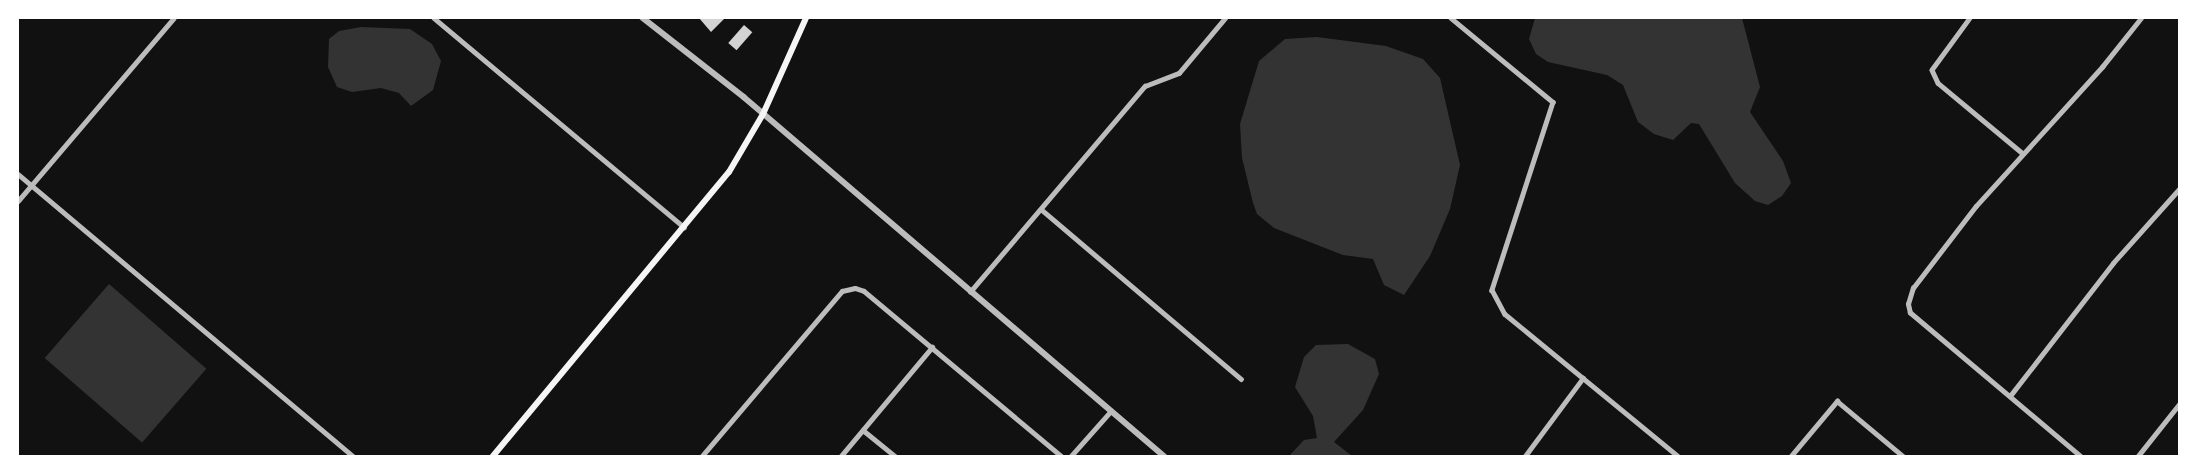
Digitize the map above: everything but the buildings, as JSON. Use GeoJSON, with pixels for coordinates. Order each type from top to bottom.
{"type":"FeatureCollection","features":[{"type":"Feature","properties":{"kind":"main road"},"geometry":{"type":"LineString","coordinates":[[493,456],[685,228],[729,172],[764,114],[806,18]]}},
{"type":"Feature","properties":{"kind":"street"},"geometry":{"type":"LineString","coordinates":[[18,201],[174,18]]}},
{"type":"Feature","properties":{"kind":"street"},"geometry":{"type":"LineString","coordinates":[[434,18],[685,228]]}},
{"type":"Feature","properties":{"kind":"street"},"geometry":{"type":"LineString","coordinates":[[643,18],[764,114],[1164,456]]}},
{"type":"Feature","properties":{"kind":"street"},"geometry":{"type":"LineString","coordinates":[[970,292],[1042,210],[1145,86],[1179,73],[1225,18]]}},
{"type":"Feature","properties":{"kind":"street"},"geometry":{"type":"LineString","coordinates":[[1451,18],[1553,102],[1492,290],[1505,314],[1678,456]]}},
{"type":"Feature","properties":{"kind":"street"},"geometry":{"type":"LineString","coordinates":[[1970,18],[1932,70],[1938,83],[2021,152]]}},
{"type":"Feature","properties":{"kind":"street"},"geometry":{"type":"LineString","coordinates":[[2080,456],[1910,313],[1908,304],[1913,288],[2021,152],[2102,67],[2141,18]]}},
{"type":"Feature","properties":{"kind":"street"},"geometry":{"type":"LineString","coordinates":[[18,174],[353,456]]}},
{"type":"Feature","properties":{"kind":"street"},"geometry":{"type":"LineString","coordinates":[[2010,396],[2112,263],[2180,188]]}},
{"type":"Feature","properties":{"kind":"street"},"geometry":{"type":"LineString","coordinates":[[1042,210],[1242,379]]}},
{"type":"Feature","properties":{"kind":"street"},"geometry":{"type":"LineString","coordinates":[[702,456],[842,292],[855,288],[864,291],[1062,456]]}},
{"type":"Feature","properties":{"kind":"street"},"geometry":{"type":"LineString","coordinates":[[841,456],[932,347]]}},
{"type":"Feature","properties":{"kind":"street"},"geometry":{"type":"LineString","coordinates":[[1525,456],[1583,378]]}},
{"type":"Feature","properties":{"kind":"street"},"geometry":{"type":"LineString","coordinates":[[1790,456],[1837,401],[1903,456]]}},
{"type":"Feature","properties":{"kind":"street"},"geometry":{"type":"LineString","coordinates":[[2138,456],[2180,403]]}},
{"type":"Feature","properties":{"kind":"street"},"geometry":{"type":"LineString","coordinates":[[1071,456],[1111,410]]}},
{"type":"Feature","properties":{"kind":"street"},"geometry":{"type":"LineString","coordinates":[[863,430],[895,456]]}},
{"type":"Feature","properties":{"kind":"shaded area"},"geometry":{"type":"Polygon","coordinates":[[[1535,18],[1742,18],[1760,87],[1750,112],[1783,161],[1791,183],[1782,196],[1768,205],[1755,201],[1735,183],[1699,124],[1691,123],[1673,140],[1654,134],[1638,122],[1623,85],[1607,75],[1548,62],[1536,54],[1529,39],[1535,18]]]}},
{"type":"Feature","properties":{"kind":"shaded area"},"geometry":{"type":"Polygon","coordinates":[[[361,27],[410,29],[432,44],[441,61],[433,90],[411,106],[399,93],[381,88],[352,92],[337,87],[328,67],[329,39],[339,31],[361,27]]]}},
{"type":"Feature","properties":{"kind":"shaded area"},"geometry":{"type":"Polygon","coordinates":[[[1317,37],[1386,46],[1423,59],[1440,78],[1460,165],[1450,209],[1430,256],[1404,295],[1384,285],[1373,259],[1343,255],[1274,228],[1257,214],[1253,203],[1242,158],[1240,124],[1259,61],[1285,39],[1317,37]]]}},
{"type":"Feature","properties":{"kind":"shaded area"},"geometry":{"type":"Polygon","coordinates":[[[109,284],[206,369],[142,443],[45,358],[109,284]]]}},
{"type":"Feature","properties":{"kind":"shaded area"},"geometry":{"type":"Polygon","coordinates":[[[1348,344],[1375,359],[1379,374],[1363,410],[1334,442],[1352,456],[1289,456],[1304,440],[1317,438],[1313,416],[1295,387],[1304,357],[1316,345],[1348,344]]]}}]}
